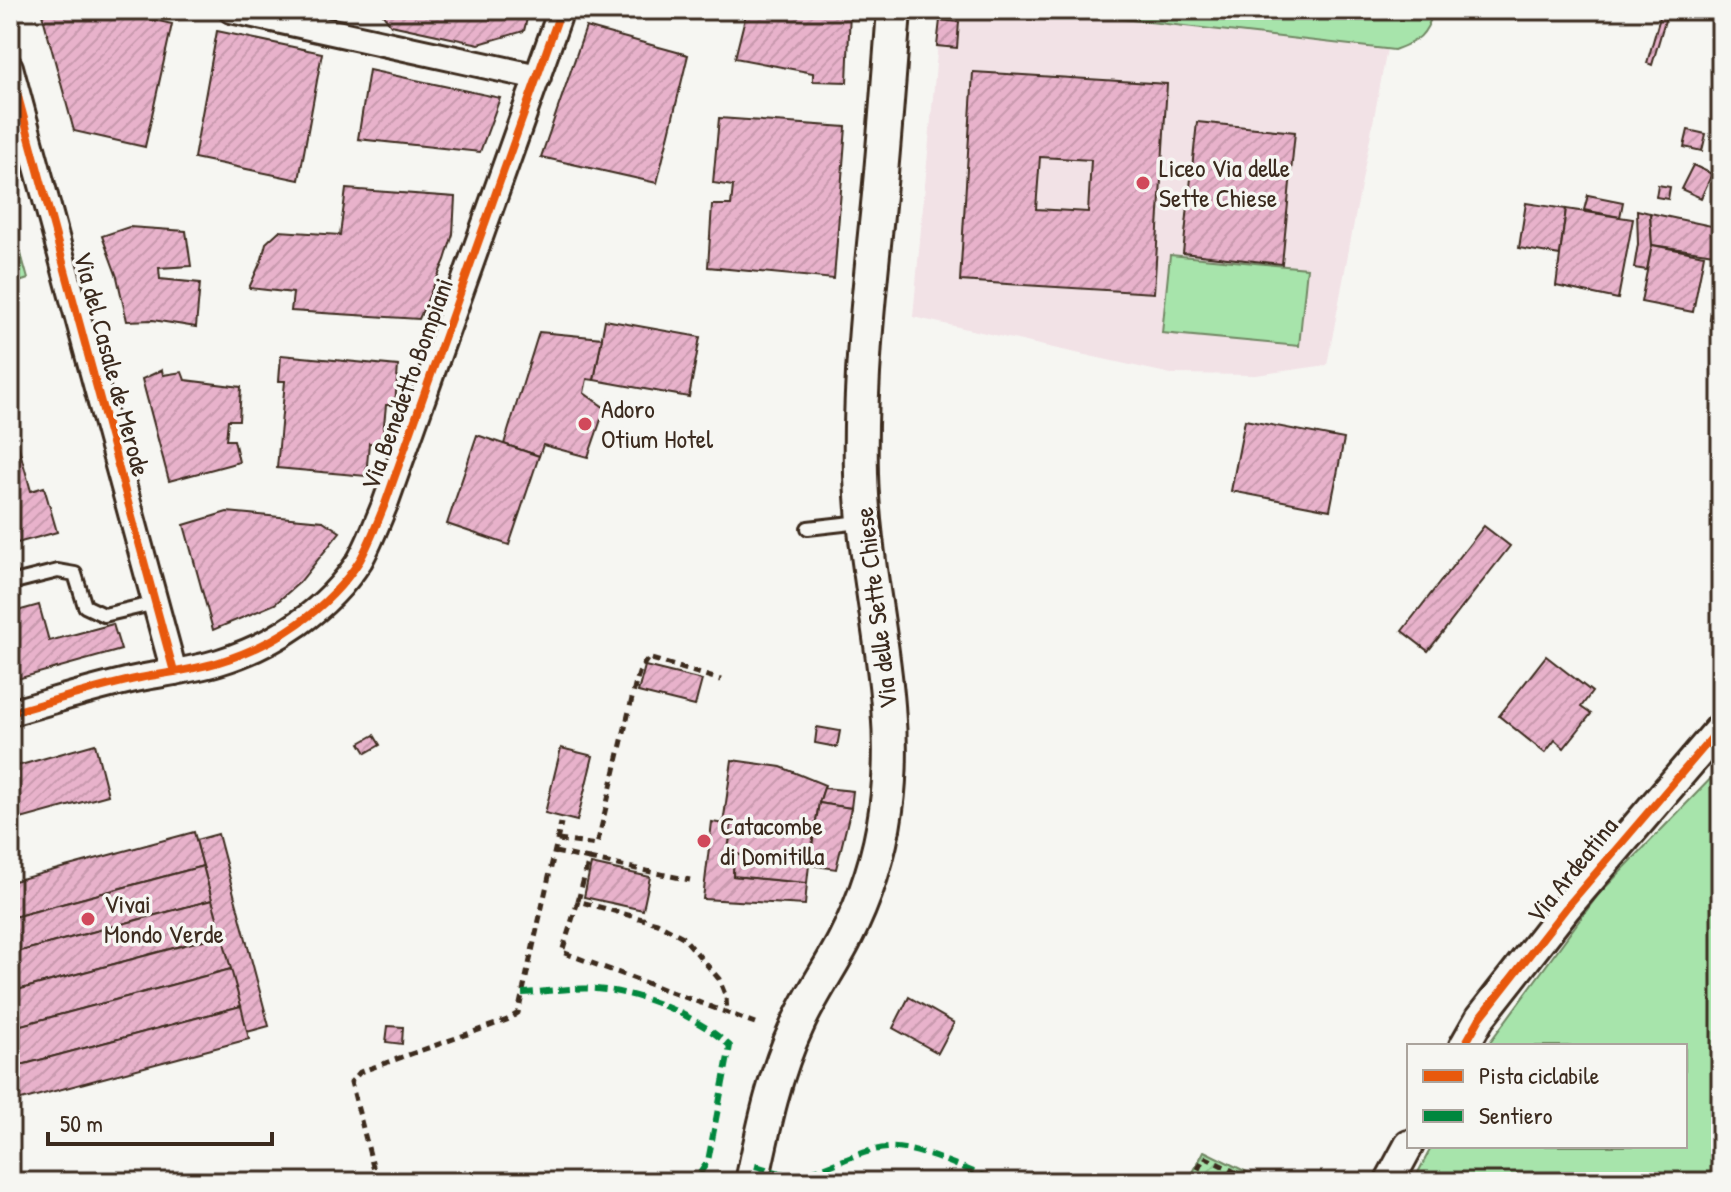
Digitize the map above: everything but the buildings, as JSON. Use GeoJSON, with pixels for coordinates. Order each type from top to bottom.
{"type":"FeatureCollection","features":[{"type":"Feature","properties":{"kind":"main road","name":"Via delle Sette Chiese"},"geometry":{"type":"LineString","coordinates":[[752,1182],[771,1102],[790,1042],[859,910],[886,811],[890,764],[889,697],[864,522],[861,447],[865,333],[894,10]]}},
{"type":"Feature","properties":{"kind":"street"},"geometry":{"type":"LineString","coordinates":[[231,10],[538,77]]}},
{"type":"Feature","properties":{"kind":"street","name":"Via Benedetto Bompiani"},"geometry":{"type":"LineString","coordinates":[[10,713],[247,652],[294,626],[333,593],[360,559],[396,476],[561,10]]}},
{"type":"Feature","properties":{"kind":"street","name":"Via del Casale de Merode"},"geometry":{"type":"LineString","coordinates":[[10,67],[174,672]]}},
{"type":"Feature","properties":{"kind":"street","name":"Via Ardeatina"},"geometry":{"type":"LineString","coordinates":[[1465,1044],[1480,1018],[1566,908],[1721,727]]}},
{"type":"Feature","properties":{"kind":"street"},"geometry":{"type":"LineString","coordinates":[[1389,1182],[1407,1148]]}},
{"type":"Feature","properties":{"kind":"lane"},"geometry":{"type":"LineString","coordinates":[[808,528],[864,522]]}},
{"type":"Feature","properties":{"kind":"lane"},"geometry":{"type":"LineString","coordinates":[[10,583],[58,571],[75,574],[85,606],[104,615],[156,603]]}},
{"type":"Feature","properties":{"kind":"path"},"geometry":{"type":"LineString","coordinates":[[558,840],[597,845],[635,686],[648,658],[721,680]]}},
{"type":"Feature","properties":{"kind":"path"},"geometry":{"type":"LineString","coordinates":[[377,1182],[351,1082],[360,1072],[507,1020],[518,1013],[561,823]]}},
{"type":"Feature","properties":{"kind":"path"},"geometry":{"type":"LineString","coordinates":[[555,852],[690,880]]}},
{"type":"Feature","properties":{"kind":"path"},"geometry":{"type":"LineString","coordinates":[[589,859],[562,952],[755,1023]]}},
{"type":"Feature","properties":{"kind":"path"},"geometry":{"type":"LineString","coordinates":[[578,901],[657,923],[683,937],[719,979],[726,997],[727,1013]]}},
{"type":"Feature","properties":{"kind":"path"},"geometry":{"type":"LineString","coordinates":[[1192,1182],[1204,1157],[1241,1179],[1256,1182]]}},
{"type":"Feature","properties":{"kind":"shaded area","name":"Liceo Via delle Sette Chiese"},"geometry":{"type":"Polygon","coordinates":[[[961,10],[1044,10],[1387,49],[1327,365],[1256,375],[1171,374],[913,317],[940,20],[959,22],[961,10]]]}},
{"type":"Feature","properties":{"kind":"green space"},"geometry":{"type":"Polygon","coordinates":[[[1044,10],[1434,10],[1420,36],[1394,50],[1044,10]]]}},
{"type":"Feature","properties":{"kind":"green space"},"geometry":{"type":"Polygon","coordinates":[[[10,214],[28,279],[10,285],[10,214]]]}},
{"type":"Feature","properties":{"kind":"green space"},"geometry":{"type":"Polygon","coordinates":[[[1170,255],[1307,268],[1299,346],[1162,333],[1170,255]]]}},
{"type":"Feature","properties":{"kind":"green space"},"geometry":{"type":"Polygon","coordinates":[[[1721,768],[1721,1182],[1413,1182],[1431,1148],[1687,1148],[1687,1044],[1488,1044],[1598,895],[1721,768]]]}},
{"type":"Feature","properties":{"kind":"green space"},"geometry":{"type":"Polygon","coordinates":[[[1204,1151],[1267,1182],[1188,1182],[1204,1151]]]}},
{"type":"Feature","properties":{"kind":"marked path"},"geometry":{"type":"LineString","coordinates":[[522,993],[587,989],[631,995],[668,1007],[730,1046],[708,1161],[697,1178],[688,1182]]}},
{"type":"Feature","properties":{"kind":"marked path"},"geometry":{"type":"LineString","coordinates":[[755,1166],[791,1175],[802,1174],[863,1153],[899,1148],[928,1155],[999,1182]]}},
{"type":"Feature","properties":{"kind":"cycle path"},"geometry":{"type":"LineString","coordinates":[[10,713],[240,655],[298,623],[316,610],[347,578],[364,553],[385,504],[561,10]]}},
{"type":"Feature","properties":{"kind":"cycle path"},"geometry":{"type":"LineString","coordinates":[[10,67],[174,672]]}},
{"type":"Feature","properties":{"kind":"cycle path"},"geometry":{"type":"LineString","coordinates":[[1465,1044],[1480,1018],[1566,908],[1721,727]]}},
{"type":"Feature","properties":{"kind":"place","name":"Liceo Via delle Sette Chiese"},"geometry":{"type":"Point","coordinates":[1143,183]}},
{"type":"Feature","properties":{"kind":"place","name":"Adoro Otium Hotel"},"geometry":{"type":"Point","coordinates":[585,424]}},
{"type":"Feature","properties":{"kind":"place","name":"Catacombe di Domitilla"},"geometry":{"type":"Point","coordinates":[704,841]}},
{"type":"Feature","properties":{"kind":"place","name":"Vivai Mondo Verde"},"geometry":{"type":"Point","coordinates":[88,919]}}]}
